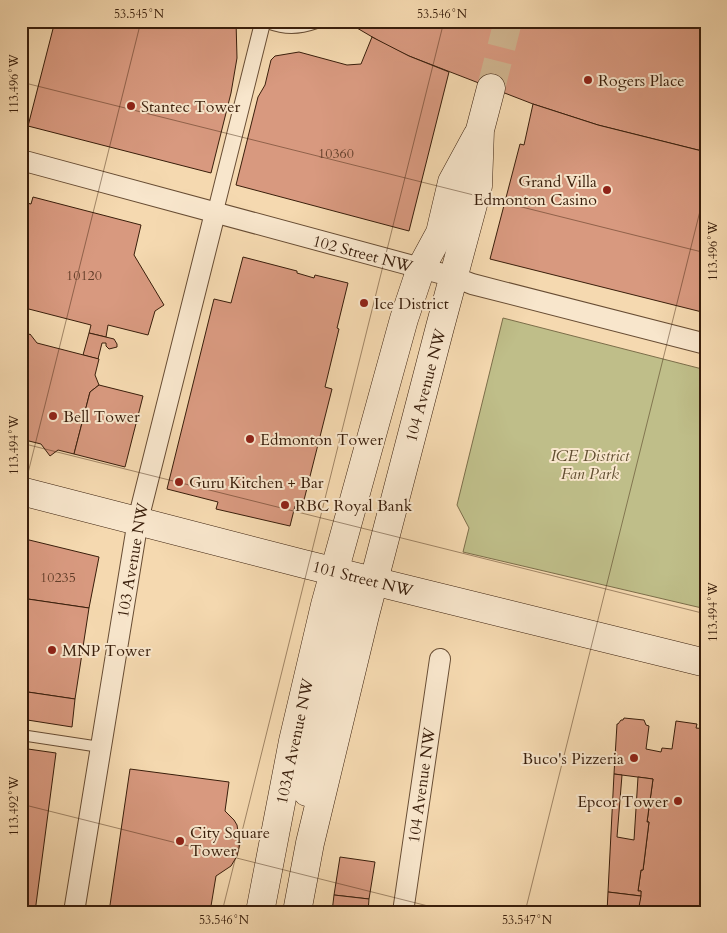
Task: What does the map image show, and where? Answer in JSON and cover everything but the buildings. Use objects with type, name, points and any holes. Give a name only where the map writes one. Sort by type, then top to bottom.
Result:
[{"type":"main road","name":"104 Avenue NW","points":[[374,581],[478,186],[480,130],[491,88]]},
{"type":"main road","name":"104 Avenue NW","points":[[334,571],[404,319],[421,268],[440,233],[452,182],[480,130]]},
{"type":"main road","name":"101 Street NW","points":[[21,491],[706,663]]},
{"type":"main road","points":[[310,843],[305,802],[315,730],[345,606],[342,578],[334,571]]},
{"type":"main road","name":"103A Avenue NW","points":[[260,912],[293,741],[334,571]]},
{"type":"main road","points":[[296,912],[310,843],[374,581]]},
{"type":"main road","points":[[246,912],[267,870]]},
{"type":"street","points":[[215,213],[263,21]]},
{"type":"street","points":[[269,21],[281,26],[301,26],[315,21]]},
{"type":"street","name":"102 Street NW","points":[[21,160],[454,277],[472,284],[706,344]]},
{"type":"street","name":"103 Avenue NW","points":[[74,912],[138,520],[215,213]]},
{"type":"street","name":"104 Avenue NW","points":[[403,912],[440,659]]},
{"type":"lane","points":[[21,735],[100,747]]},
{"type":"green space","name":"ICE District Fan Park","points":[[503,318],[706,370],[706,609],[463,552],[469,528],[457,505]]},
{"type":"tunnel","points":[[491,88],[508,21]]},
{"type":"place","name":"Rogers Place","points":[[588,80]]},
{"type":"place","name":"Stantec Tower","points":[[131,106]]},
{"type":"place","name":"Grand Villa Edmonton Casino","points":[[607,190]]},
{"type":"place","name":"Ice District","points":[[364,303]]},
{"type":"place","name":"Bell Tower","points":[[53,416]]},
{"type":"place","name":"Edmonton Tower","points":[[250,439]]},
{"type":"place","name":"Guru Kitchen + Bar","points":[[179,482]]},
{"type":"place","name":"RBC Royal Bank","points":[[285,505]]},
{"type":"place","name":"MNP Tower","points":[[52,650]]},
{"type":"place","name":"Buco's Pizzeria","points":[[634,758]]},
{"type":"place","name":"Epcor Tower","points":[[678,801]]},
{"type":"place","name":"City Square Tower","points":[[180,841]]}]
